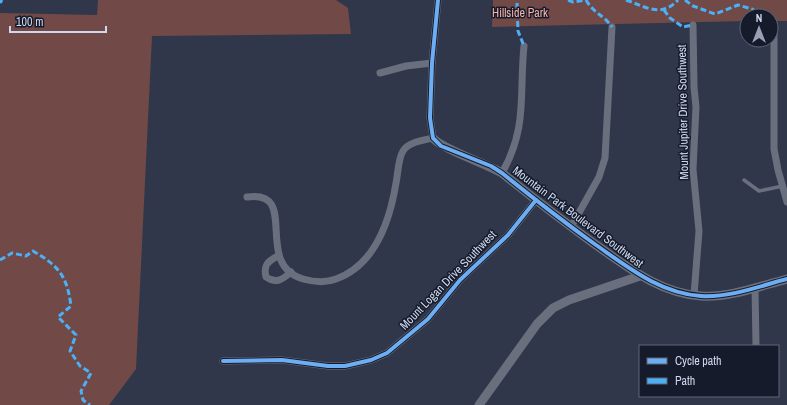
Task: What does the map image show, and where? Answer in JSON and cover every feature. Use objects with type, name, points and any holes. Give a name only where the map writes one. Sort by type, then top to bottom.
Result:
[{"type":"street","points":[[247,198],[265,198],[273,205],[276,214],[275,239],[278,256],[291,272],[300,278],[329,281],[343,276],[363,261],[388,222],[402,151],[418,141],[433,138],[430,118],[432,63],[438,0]]},
{"type":"street","name":"Mount Jupiter Drive Southwest","points":[[693,25],[694,87],[696,107],[693,176],[699,231],[694,295]]},
{"type":"street","points":[[571,227],[599,177],[605,158],[612,27]]},
{"type":"street","points":[[502,173],[514,149],[521,118],[524,46]]},
{"type":"street","points":[[774,48],[774,149],[787,202]]},
{"type":"street","points":[[380,73],[406,66],[432,63]]},
{"type":"street","name":"Mountain Park Boulevard Southwest","points":[[433,138],[441,146],[491,166],[502,173],[571,227],[640,276],[668,288],[694,295],[716,295],[787,279]]},
{"type":"street","name":"Mount Logan Drive Southwest","points":[[223,362],[282,360],[328,366],[345,366],[371,360],[387,353],[428,319],[460,280],[508,235],[536,200]]},
{"type":"street","points":[[278,256],[269,260],[266,265],[266,277],[274,282],[279,281],[291,272]]},
{"type":"street","points":[[479,405],[537,324],[553,308],[569,300],[640,276]]},
{"type":"street","points":[[755,287],[756,345]]},
{"type":"lane","points":[[744,180],[759,191],[782,186]]},
{"type":"green space","points":[[98,0],[336,0],[348,8],[351,34],[152,36],[136,369],[109,405],[0,405],[0,13],[97,15]]},
{"type":"green space","name":"Hillside Park","points":[[493,0],[787,0],[787,21],[779,21],[779,8],[739,8],[739,21],[492,27]]},
{"type":"marked path","points":[[568,0],[573,2],[586,0]]},
{"type":"marked path","points":[[586,0],[592,9],[605,19],[612,27]]},
{"type":"marked path","points":[[626,0],[647,8],[659,10],[666,9],[678,0]]},
{"type":"marked path","points":[[685,0],[693,6],[715,14],[738,5],[748,8]]},
{"type":"marked path","points":[[517,3],[518,31],[524,46]]},
{"type":"marked path","points":[[664,10],[670,18],[683,27],[693,25]]},
{"type":"marked path","points":[[0,260],[12,253],[26,256],[33,251],[42,256],[55,267],[64,279],[71,306],[58,317],[76,335],[70,351],[80,366],[91,373],[81,391],[83,400],[90,405]]},
{"type":"cycle path","points":[[438,0],[432,63],[430,118],[433,138],[441,146],[491,166],[502,173],[572,228],[633,270],[658,285],[686,294],[712,296],[744,291],[787,279]]},
{"type":"cycle path","points":[[223,361],[282,360],[328,366],[345,366],[371,360],[387,353],[428,319],[460,280],[508,235],[536,200]]}]
